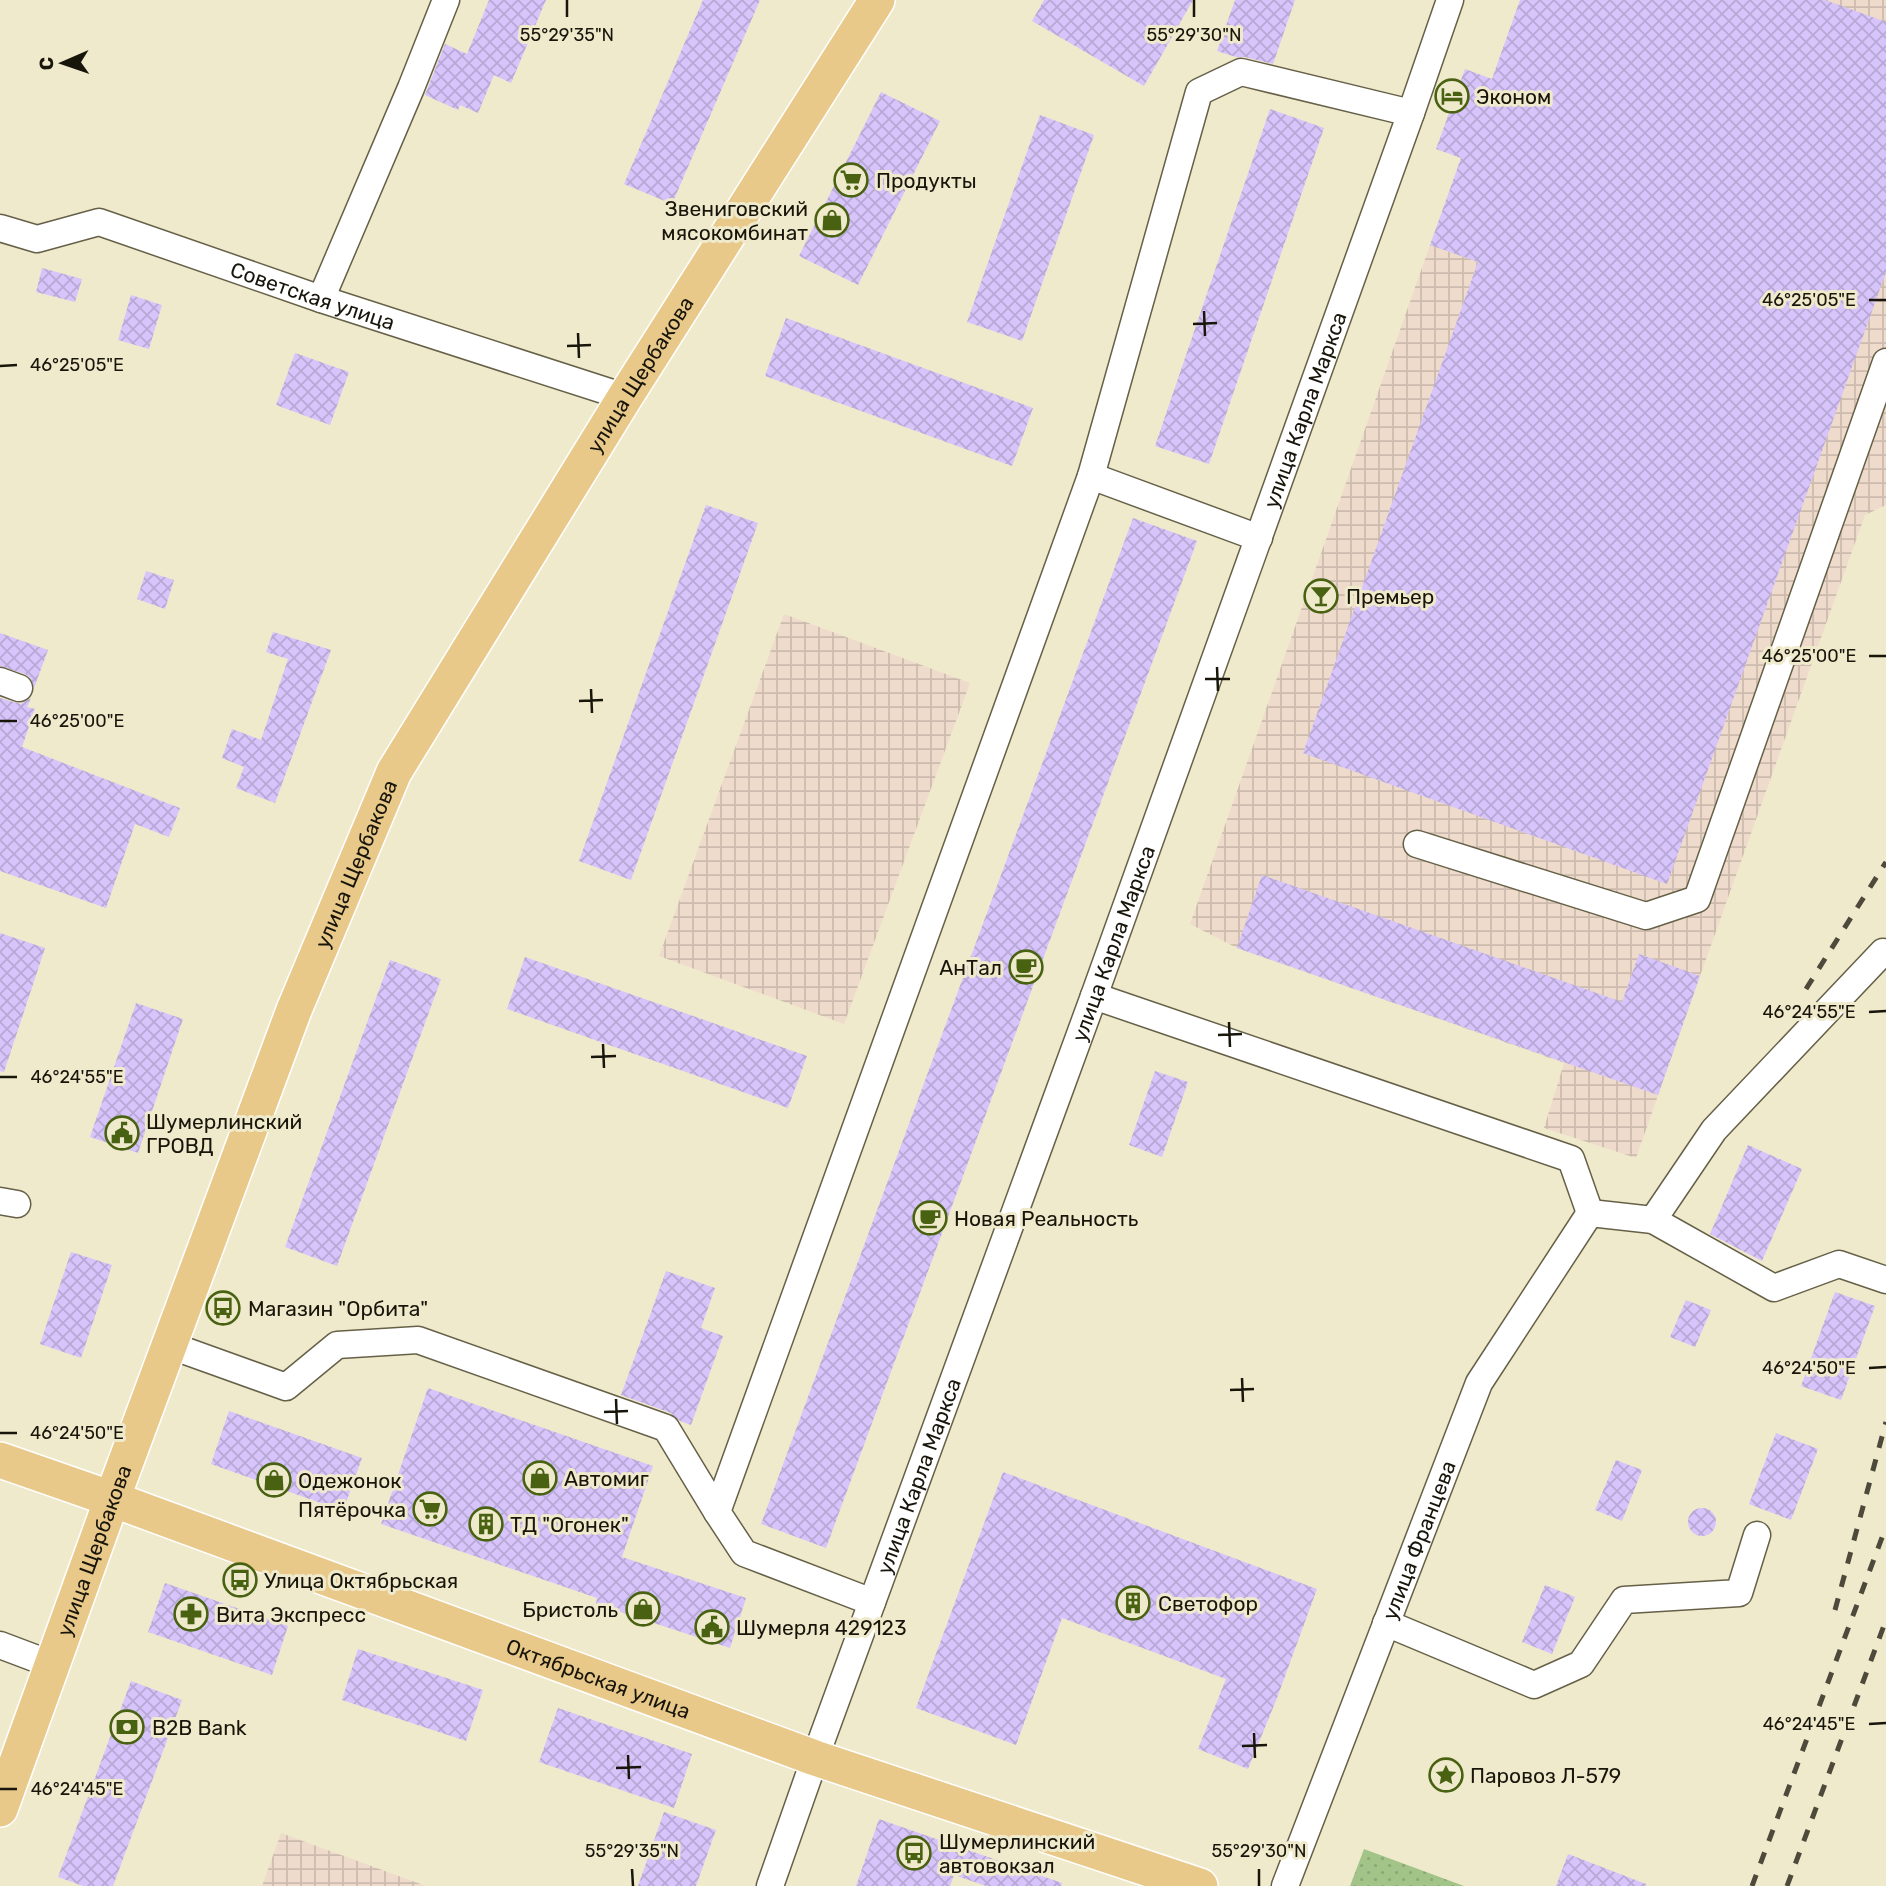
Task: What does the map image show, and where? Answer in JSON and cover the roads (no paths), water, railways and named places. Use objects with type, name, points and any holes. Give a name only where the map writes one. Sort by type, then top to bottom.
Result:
[{"type":"main road","name":"улица Щербакова","points":[[0,1809],[294,1010],[394,772],[625,397],[877,0]]},
{"type":"main road","name":"Октябрьская улица","points":[[0,1460],[815,1758],[1200,1886]]},
{"type":"street","points":[[321,299],[446,0]]},
{"type":"street","name":"улица Карла Маркса","points":[[770,1886],[1094,996],[1450,0]]},
{"type":"street","points":[[717,1512],[1090,476],[1199,92],[1241,72],[1411,113]]},
{"type":"street","name":"Советская улица","points":[[0,228],[37,239],[99,222],[321,299],[625,397]]},
{"type":"street","points":[[1417,844],[1646,916],[1696,899],[1886,362]]},
{"type":"street","points":[[1090,476],[1259,537]]},
{"type":"street","points":[[1653,1220],[1714,1130],[1883,952]]},
{"type":"street","points":[[1094,996],[1571,1159],[1590,1213],[1653,1220],[1774,1288],[1839,1264],[1886,1280]]},
{"type":"street","name":"улица Францева","points":[[1285,1886],[1479,1383],[1590,1213]]},
{"type":"street","points":[[169,1345],[286,1387],[337,1345],[418,1340],[666,1428],[744,1553],[872,1602]]},
{"type":"street","points":[[1386,1623],[1534,1685],[1581,1664],[1623,1601],[1739,1593],[1757,1535]]},
{"type":"street","points":[[0,1645],[53,1665]]},
{"type":"railway","points":[[1806,989],[1886,862]]},
{"type":"railway","points":[[1835,1610],[1886,1422]]},
{"type":"railway","points":[[1752,1886],[1886,1527]]},
{"type":"railway","points":[[1787,1886],[1886,1620]]},
{"type":"place","name":"Эконом","points":[[1452,96]]},
{"type":"place","name":"Продукты","points":[[851,180]]},
{"type":"place","name":"Звениговский мясокомбинат","points":[[832,220]]},
{"type":"place","name":"Премьер","points":[[1321,596]]},
{"type":"place","name":"АнТал","points":[[1026,967]]},
{"type":"place","name":"Шумерлинский ГРОВД","points":[[122,1133]]},
{"type":"place","name":"Новая Реальность","points":[[930,1218]]},
{"type":"place","name":"Магазин \"Орбита\"","points":[[223,1308]]},
{"type":"place","name":"Автомиг","points":[[540,1478]]},
{"type":"place","name":"Одежонок","points":[[274,1480]]},
{"type":"place","name":"Пятёрочка","points":[[430,1509]]},
{"type":"place","name":"ТД \"Огонек\"","points":[[486,1524]]},
{"type":"place","name":"Улица Октябрьская","points":[[240,1580]]},
{"type":"place","name":"Светофор","points":[[1133,1603]]},
{"type":"place","name":"Бристоль","points":[[643,1609]]},
{"type":"place","name":"Вита Экспресс","points":[[191,1614]]},
{"type":"place","name":"Шумерля 429123","points":[[712,1627]]},
{"type":"place","name":"B2B Bank","points":[[127,1727]]},
{"type":"place","name":"Паровоз Л-579","points":[[1446,1775]]},
{"type":"place","name":"Шумерлинский автовокзал","points":[[914,1853]]}]
